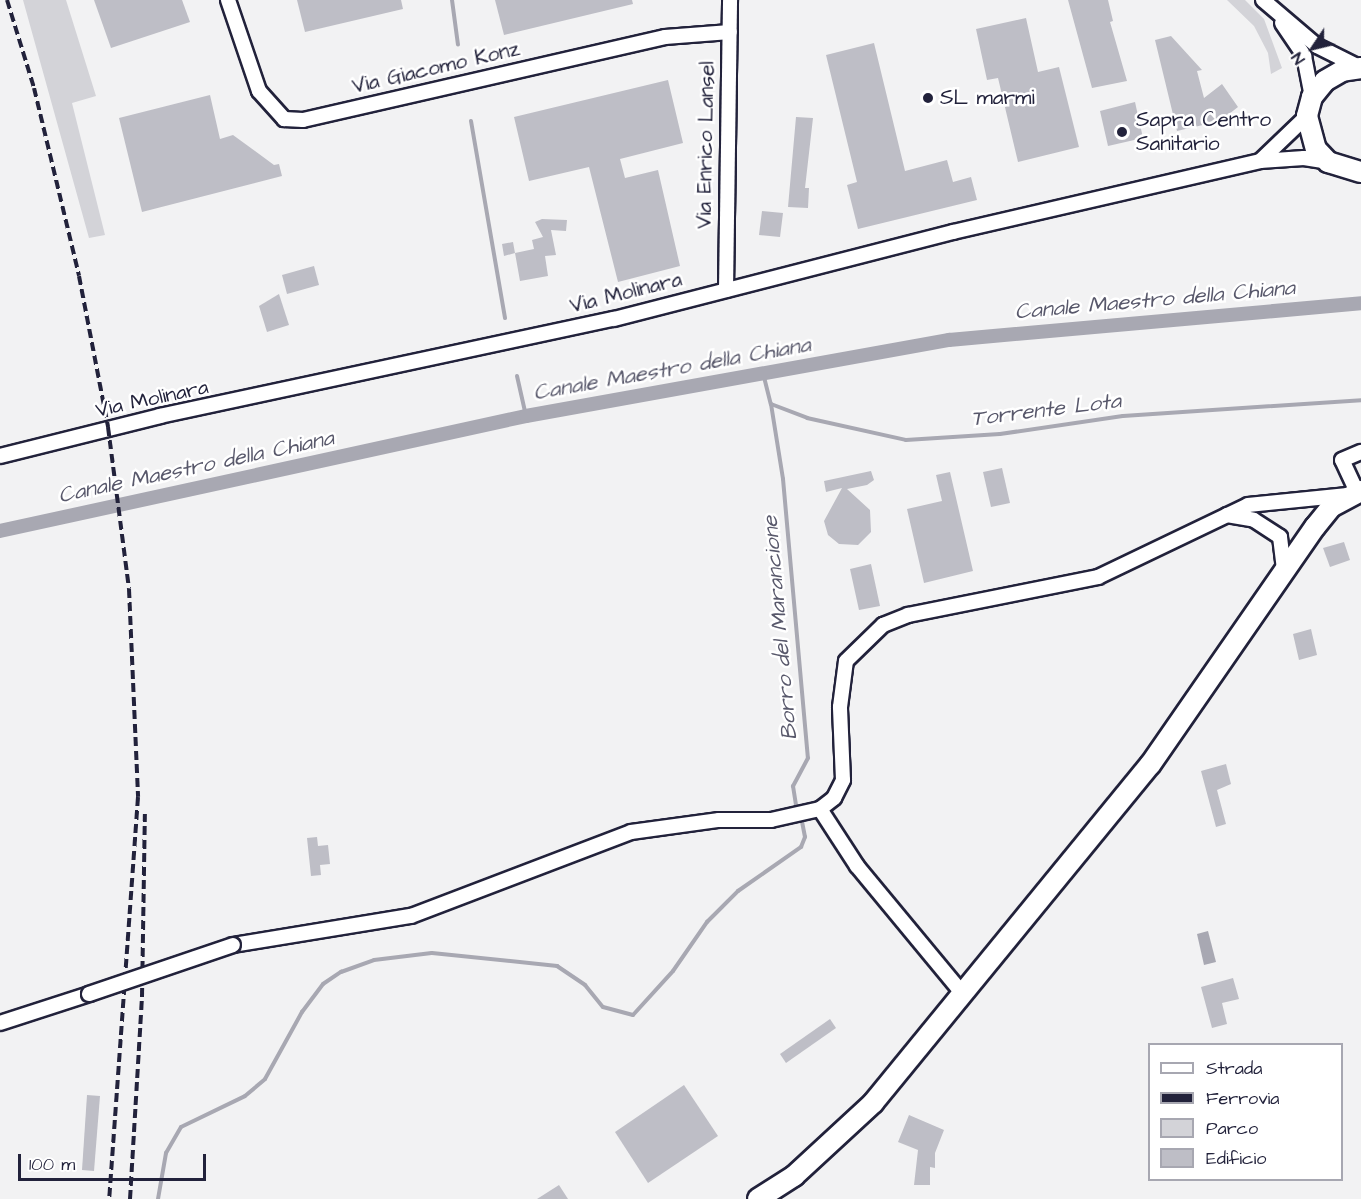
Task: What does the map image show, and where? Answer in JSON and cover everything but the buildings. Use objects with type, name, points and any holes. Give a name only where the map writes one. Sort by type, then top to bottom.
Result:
[{"type":"main road","points":[[1361,68],[1342,71],[1324,81],[1310,106],[1316,149],[1328,162],[1361,172]]},
{"type":"main road","points":[[758,1199],[794,1176],[873,1103],[1150,765],[1303,542],[1331,507],[1358,492]]},
{"type":"street","name":"Via Giacomo Konz","points":[[228,0],[259,92],[284,119],[303,120],[665,37],[730,32]]},
{"type":"street","name":"Via Enrico Lansel","points":[[726,290],[730,0]]},
{"type":"street","points":[[1263,0],[1317,46],[1361,68]]},
{"type":"street","points":[[1260,161],[1310,106],[1304,56],[1275,11]]},
{"type":"street","name":"Via Molinara","points":[[0,456],[726,290],[1260,161],[1304,158],[1328,162]]},
{"type":"street","points":[[0,1023],[232,945],[411,916],[631,832],[718,820],[771,820],[820,809],[834,798],[843,780],[840,707],[846,662],[883,625],[908,615],[1098,578],[1248,505],[1358,492],[1342,460],[1361,453]]},
{"type":"street","points":[[1262,524],[1270,503]]},
{"type":"street","points":[[1227,515],[1262,524],[1280,537],[1303,542]]},
{"type":"street","points":[[1280,537],[1284,568]]},
{"type":"street","points":[[820,809],[857,866],[963,994]]},
{"type":"green space","points":[[23,0],[66,0],[96,96],[72,103],[105,235],[89,238]]},
{"type":"green space","points":[[1227,0],[1245,0],[1264,19],[1282,68],[1271,74],[1268,53],[1254,26]]},
{"type":"shaded area","points":[[1208,931],[1216,962],[1204,965],[1197,934]]},
{"type":"waterway","points":[[452,0],[458,45]]},
{"type":"waterway","points":[[471,121],[505,318]]},
{"type":"waterway","name":"Canale Maestro della Chiana","points":[[0,531],[526,416],[949,340],[1361,303]]},
{"type":"waterway","name":"Torrente Lota","points":[[763,373],[771,404],[807,418],[906,440],[1000,434],[1123,416],[1361,400]]},
{"type":"waterway","points":[[517,376],[526,416]]},
{"type":"waterway","name":"Borro del Marancione","points":[[771,404],[783,479],[808,758],[793,786],[797,810]]},
{"type":"waterway","name":"Borro del Marancione","points":[[158,1199],[166,1153],[181,1127],[245,1096],[265,1079],[302,1012],[323,984],[341,972],[374,960],[432,953],[557,966],[585,985],[603,1007],[633,1015],[673,971],[707,922],[738,891],[801,847],[805,837],[801,817]]},
{"type":"railway","points":[[7,0],[34,88],[79,276],[108,427],[129,589],[138,797],[109,1199]]},
{"type":"railway","points":[[130,1199],[142,997],[145,814]]},
{"type":"place","name":"SL marmi","points":[[928,98]]},
{"type":"place","name":"Sapra Centro Sanitario","points":[[1122,132]]}]
